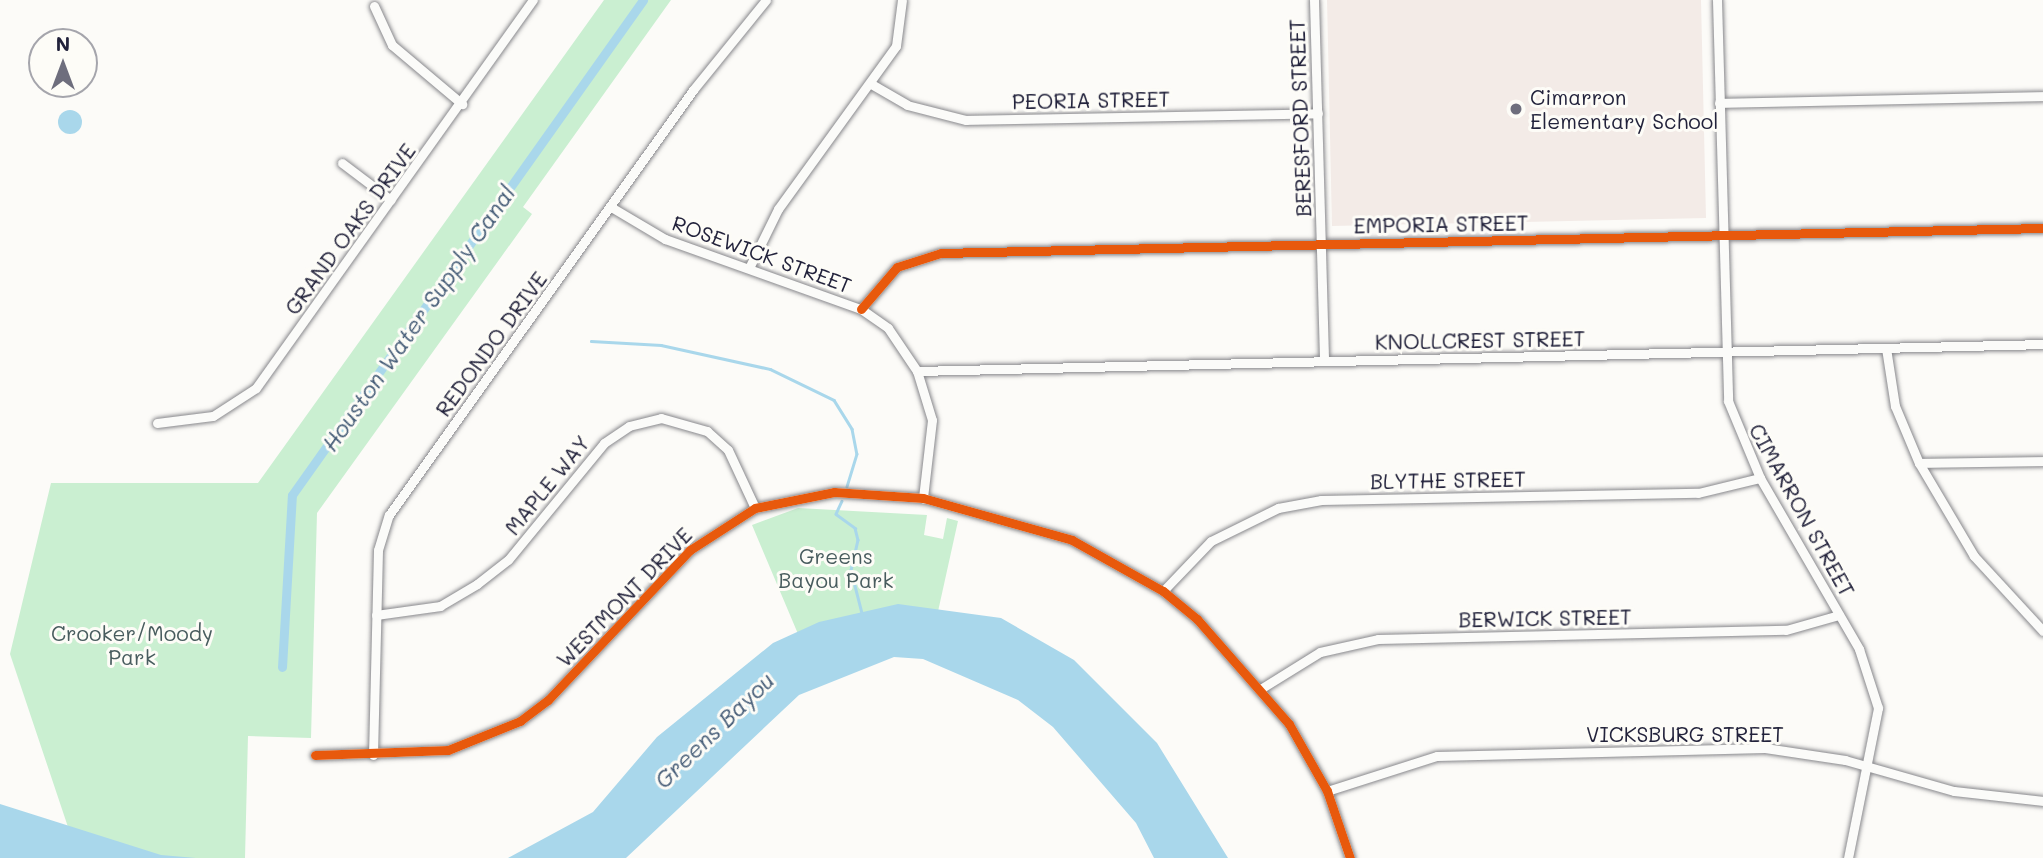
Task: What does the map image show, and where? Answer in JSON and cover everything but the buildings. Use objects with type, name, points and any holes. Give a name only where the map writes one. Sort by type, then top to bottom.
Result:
[{"type":"street","name":"REDONDO DRIVE","points":[[373,755],[378,550],[389,515],[611,207],[766,0]]},
{"type":"street","points":[[749,268],[778,209],[873,86],[896,46],[902,0]]},
{"type":"street","name":"BERESFORD STREET","points":[[1314,0],[1324,360]]},
{"type":"street","name":"CIMARRON STREET","points":[[1717,0],[1725,352],[1734,420],[1760,478],[1839,615],[1874,685],[1878,727],[1848,858]]},
{"type":"street","name":"GRAND OAKS DRIVE","points":[[157,423],[213,416],[256,388],[462,104],[529,2]]},
{"type":"street","points":[[374,6],[392,45],[462,104]]},
{"type":"street","name":"PEORIA STREET","points":[[873,86],[907,105],[966,120],[1318,113]]},
{"type":"street","points":[[1719,103],[2043,96]]},
{"type":"street","points":[[342,163],[391,200]]},
{"type":"street","name":"ROSEWICK STREET","points":[[611,207],[665,239],[861,309],[888,328],[917,371],[932,420],[923,498]]},
{"type":"street","name":"EMPORIA STREET","points":[[861,309],[897,267],[941,253],[2043,228]]},
{"type":"street","name":"KNOLLCREST STREET","points":[[917,371],[2043,344]]},
{"type":"street","points":[[1886,348],[1895,406],[1919,463],[1974,556],[2043,631]]},
{"type":"street","name":"MAPLE WAY","points":[[376,615],[440,607],[477,584],[508,560],[604,443],[629,426],[661,418],[707,431],[728,450],[755,508]]},
{"type":"street","points":[[1919,463],[2043,461]]},
{"type":"street","name":"BLYTHE STREET","points":[[1163,591],[1211,541],[1278,508],[1321,500],[1698,493],[1760,478]]},
{"type":"street","name":"WESTMONT DRIVE","points":[[315,755],[373,755],[448,750],[520,721],[548,700],[690,550],[755,508],[834,492],[923,498],[1072,540],[1163,591],[1262,688],[1326,791],[1350,858]]},
{"type":"street","name":"BERWICK STREET","points":[[1262,688],[1320,652],[1368,640],[1786,630],[1839,615]]},
{"type":"street","name":"VICKSBURG STREET","points":[[1326,791],[1399,764],[1473,754],[1765,748],[1870,768],[1954,791],[2043,801]]},
{"type":"shaded area","name":"Cimarron Elementary School","points":[[1327,0],[1701,0],[1706,218],[1332,226]]},
{"type":"green space","name":"Crooker/Moody Park","points":[[604,0],[671,0],[523,207],[532,214],[317,513],[311,738],[248,736],[245,858],[162,858],[70,833],[10,654],[51,483],[258,483]]},
{"type":"green space","name":"Greens Bayou Park","points":[[798,508],[927,515],[924,535],[943,539],[947,518],[958,521],[937,616],[801,641],[752,525]]},
{"type":"water","points":[[70,110],[81,117],[82,122],[75,133],[70,134],[59,127],[58,122],[65,111]]},
{"type":"water","name":"Greens Bayou","points":[[898,604],[1001,618],[1074,660],[1157,743],[1228,858],[1154,858],[1136,823],[1053,727],[1018,700],[923,659],[894,657],[799,695],[626,858],[508,858],[593,812],[657,737],[773,643],[819,622]]},
{"type":"water","points":[[0,804],[161,855],[196,858],[0,858]]},
{"type":"waterway","name":"Houston Water Supply Canal","points":[[282,667],[292,495],[643,0]]},
{"type":"waterway","points":[[591,341],[661,345],[770,369],[834,400],[852,429],[857,454],[847,487]]},
{"type":"waterway","points":[[842,501],[836,514],[855,528],[858,540],[851,570],[862,613]]},
{"type":"cycle path","points":[[861,309],[897,267],[941,253],[2043,228]]},
{"type":"cycle path","points":[[315,755],[448,750],[520,721],[548,700],[690,550],[755,508],[834,492],[923,498],[1072,540],[1163,591],[1197,619],[1289,724],[1327,791],[1350,858]]},
{"type":"place","name":"Cimarron Elementary School","points":[[1516,109]]}]
